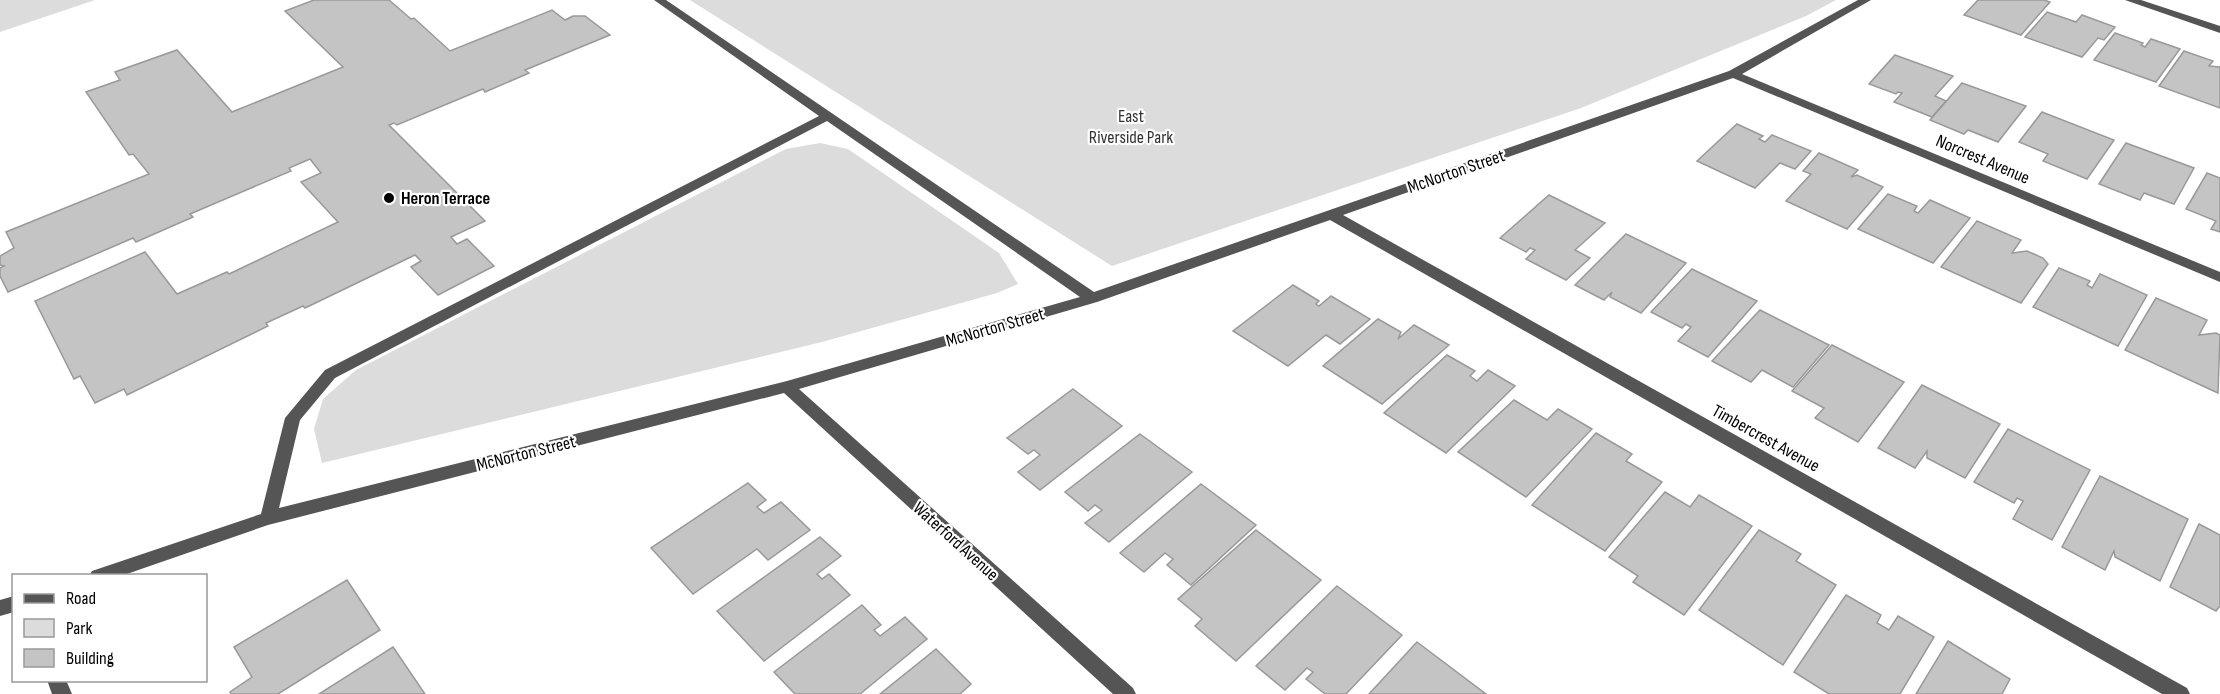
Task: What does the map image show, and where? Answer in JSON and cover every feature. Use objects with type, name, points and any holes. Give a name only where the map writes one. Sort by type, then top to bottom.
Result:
[{"type":"street","points":[[659,0],[1092,298]]},
{"type":"street","name":"McNorton Street","points":[[104,574],[268,518],[787,387],[1092,298],[1733,74],[1866,0]]},
{"type":"street","points":[[2130,0],[2220,30]]},
{"type":"street","name":"Norcrest Avenue","points":[[1733,74],[2220,277]]},
{"type":"street","points":[[268,518],[293,418],[330,374],[828,116]]},
{"type":"street","name":"Timbercrest Avenue","points":[[1332,215],[2180,694]]},
{"type":"street","name":"Waterford Avenue","points":[[787,387],[1126,694]]},
{"type":"green space","points":[[0,0],[95,0],[0,32]]},
{"type":"green space","name":"East Riverside Park","points":[[690,0],[1836,0],[1806,16],[1581,108],[1112,266]]},
{"type":"green space","points":[[820,143],[848,149],[999,253],[1018,284],[997,293],[822,342],[322,463],[314,429],[323,399],[356,370],[786,149]]},
{"type":"building","name":"Heron Terrace","points":[[314,0],[389,0],[411,19],[414,18],[450,51],[552,10],[565,20],[573,16],[585,16],[610,35],[525,70],[529,73],[485,92],[483,89],[397,125],[394,123],[389,125],[485,221],[451,237],[457,244],[467,239],[494,266],[438,295],[411,267],[421,261],[415,255],[305,308],[303,306],[266,323],[268,326],[127,395],[124,389],[95,403],[80,376],[74,379],[35,301],[145,252],[177,294],[227,272],[229,274],[338,222],[301,182],[321,173],[310,159],[289,168],[291,171],[190,214],[193,217],[136,242],[133,238],[8,292],[0,276],[0,268],[4,266],[0,265],[0,256],[14,248],[6,232],[149,174],[133,154],[129,155],[86,92],[120,80],[115,72],[177,50],[232,112],[343,67],[285,11]]},
{"type":"building","points":[[1978,0],[2044,0],[2050,2],[2021,35],[1964,15]]},
{"type":"building","points":[[2047,12],[2076,22],[2082,15],[2115,27],[2104,40],[2098,38],[2082,57],[2025,37]]},
{"type":"building","points":[[2115,33],[2143,43],[2141,45],[2145,47],[2151,39],[2180,49],[2156,82],[2094,60]]},
{"type":"building","points":[[2184,51],[2213,61],[2209,66],[2220,67],[2220,108],[2159,86]]},
{"type":"building","points":[[1895,55],[1953,76],[1935,96],[1946,101],[1932,117],[1894,102],[1902,93],[1896,94],[1869,84]]},
{"type":"building","points":[[1962,83],[2026,106],[1998,142],[1968,130],[1964,134],[1930,120]]},
{"type":"building","points":[[2042,112],[2114,140],[2087,179],[2043,161],[2048,154],[2019,142]]},
{"type":"building","points":[[1737,124],[1763,136],[1759,139],[1765,142],[1772,135],[1811,151],[1795,169],[1780,163],[1755,188],[1697,161]]},
{"type":"building","points":[[2126,143],[2194,168],[2174,204],[2144,193],[2140,200],[2099,184]]},
{"type":"building","points":[[1819,153],[1858,170],[1851,177],[1857,175],[1883,187],[1847,229],[1786,201],[1811,174],[1803,171]]},
{"type":"building","points":[[2207,173],[2220,178],[2220,232],[2211,229],[2216,221],[2186,209]]},
{"type":"building","points":[[1888,194],[1917,206],[1914,211],[1918,213],[1930,200],[1970,218],[1933,263],[1858,229]]},
{"type":"building","points":[[1549,195],[1605,223],[1575,250],[1590,258],[1566,280],[1526,259],[1535,250],[1530,248],[1526,252],[1500,238]]},
{"type":"building","points":[[1977,221],[2021,240],[2012,253],[2027,251],[2043,258],[2048,264],[2021,303],[1941,267]]},
{"type":"building","points":[[1626,234],[1686,263],[1641,313],[1610,297],[1612,292],[1604,300],[1575,285]]},
{"type":"building","points":[[2059,268],[2090,281],[2087,285],[2092,288],[2100,274],[2147,295],[2118,346],[2033,307]]},
{"type":"building","points":[[1692,269],[1757,301],[1708,357],[1678,341],[1691,327],[1686,324],[1682,328],[1651,312]]},
{"type":"building","points":[[1293,285],[1319,301],[1316,304],[1319,306],[1331,296],[1370,319],[1340,344],[1326,335],[1288,366],[1233,331]]},
{"type":"building","points":[[2156,298],[2207,320],[2199,335],[2216,333],[2220,335],[2218,393],[2125,350]]},
{"type":"building","points":[[1760,310],[1829,345],[1793,387],[1762,370],[1751,382],[1712,361]]},
{"type":"building","points":[[1378,319],[1401,332],[1398,339],[1414,325],[1449,345],[1382,404],[1323,366]]},
{"type":"building","points":[[1832,345],[1904,382],[1858,442],[1815,418],[1824,408],[1792,391]]},
{"type":"building","points":[[1447,355],[1475,371],[1470,376],[1477,381],[1488,370],[1515,386],[1446,453],[1384,413]]},
{"type":"building","points":[[1922,385],[2000,424],[1965,478],[1927,458],[1927,451],[1915,468],[1878,448]]},
{"type":"building","points":[[1073,389],[1122,426],[1040,490],[1018,472],[1040,455],[1034,450],[1028,454],[1007,438]]},
{"type":"building","points":[[1514,400],[1547,420],[1558,409],[1592,429],[1526,497],[1458,452]]},
{"type":"building","points":[[2008,429],[2090,470],[2052,540],[2013,519],[2023,501],[2017,498],[2014,503],[1974,482]]},
{"type":"building","points":[[1596,433],[1632,454],[1626,461],[1662,482],[1605,551],[1532,505]]},
{"type":"building","points":[[1140,434],[1192,472],[1109,542],[1085,523],[1102,510],[1095,505],[1088,511],[1065,492]]},
{"type":"building","points":[[2100,476],[2188,519],[2160,581],[2115,557],[2114,551],[2105,570],[2062,547]]},
{"type":"building","points":[[748,483],[766,500],[757,507],[764,513],[781,502],[810,530],[768,560],[757,549],[693,594],[651,548]]},
{"type":"building","points":[[1201,484],[1256,525],[1191,585],[1167,565],[1173,559],[1165,553],[1144,572],[1120,553]]},
{"type":"building","points":[[1665,492],[1690,507],[1699,495],[1752,526],[1684,615],[1633,582],[1638,576],[1609,557]]},
{"type":"building","points":[[2199,524],[2220,535],[2220,606],[2216,611],[2170,587]]},
{"type":"building","points":[[1256,530],[1321,580],[1236,661],[1195,626],[1202,619],[1178,599]]},
{"type":"building","points":[[1759,530],[1801,554],[1796,561],[1836,585],[1783,665],[1699,610]]},
{"type":"building","points":[[820,537],[841,556],[817,574],[822,579],[829,574],[850,595],[764,661],[717,611]]},
{"type":"building","points":[[347,580],[380,630],[278,694],[231,694],[230,692],[252,677],[234,647]]},
{"type":"building","points":[[1337,586],[1402,635],[1346,694],[1325,694],[1306,679],[1313,672],[1307,668],[1285,690],[1256,666]]},
{"type":"building","points":[[1846,595],[1881,615],[1877,623],[1889,630],[1898,616],[1934,637],[1900,694],[1829,694],[1794,672]]},
{"type":"building","points":[[862,605],[881,625],[874,630],[880,636],[905,617],[927,639],[860,694],[795,694],[774,672]]},
{"type":"building","points":[[1948,641],[2010,679],[2002,694],[1916,694]]},
{"type":"building","points":[[1417,642],[1486,694],[1369,694]]},
{"type":"building","points":[[393,647],[425,694],[319,694]]},
{"type":"building","points":[[936,649],[971,684],[960,694],[880,694]]},
{"type":"place","name":"Heron Terrace","points":[[389,198]]}]
